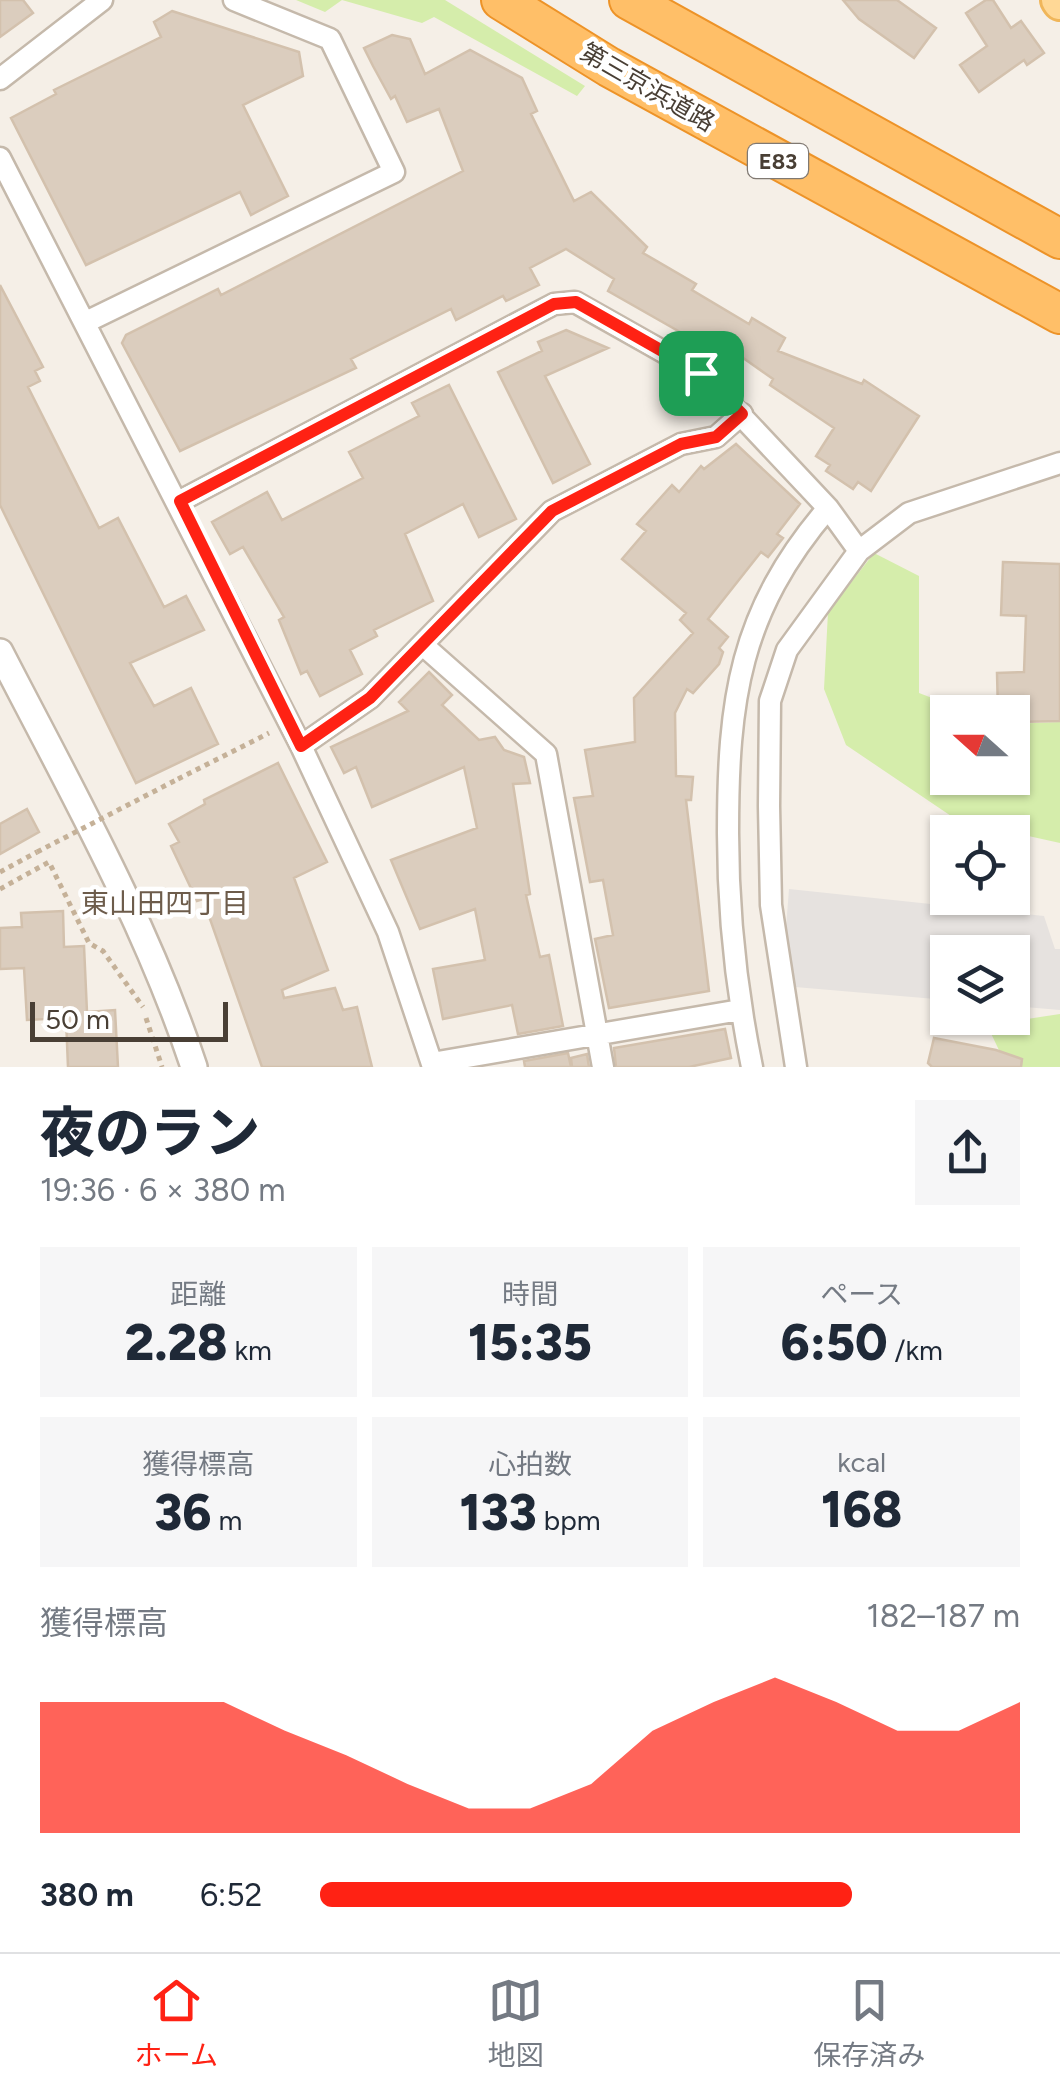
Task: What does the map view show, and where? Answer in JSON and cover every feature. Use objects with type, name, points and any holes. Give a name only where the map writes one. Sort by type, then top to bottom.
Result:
[{"type":"highway","name":"第三京浜道路","points":[[500,0],[609,67],[1060,314]]},
{"type":"highway","points":[[629,0],[1060,239]]},
{"type":"street","points":[[0,78],[102,0]]},
{"type":"street","points":[[86,322],[394,172],[330,38],[234,0]]},
{"type":"street","points":[[0,158],[180,501],[301,746],[388,932],[432,1065],[740,1010]]},
{"type":"street","points":[[180,501],[554,304],[576,302],[701,373],[828,508],[859,550]]},
{"type":"street","points":[[301,746],[370,698],[552,511],[681,444],[716,437],[742,414]]},
{"type":"street","points":[[796,1067],[771,905],[770,701],[787,650],[859,550],[909,513],[1060,463]]},
{"type":"street","points":[[752,1067],[740,1010],[728,898],[732,708],[750,637],[774,582],[798,543],[828,508]]},
{"type":"street","points":[[424,646],[546,754],[602,1067]]},
{"type":"street","points":[[0,652],[128,903],[171,996],[194,1067]]},
{"type":"path","points":[[0,872],[289,723]]},
{"type":"path","points":[[0,889],[49,862],[89,943],[102,951],[142,1006],[162,1067]]},
{"type":"green space","points":[[296,0],[342,0],[325,12]]},
{"type":"green space","points":[[342,0],[445,0],[585,86],[577,96],[434,17],[422,23]]},
{"type":"green space","points":[[874,553],[919,576],[919,693],[930,697],[930,795],[1030,795],[1030,723],[1060,722],[1060,843],[1030,836],[1030,815],[950,815],[846,745],[824,689],[828,612]]},
{"type":"green space","points":[[1060,1014],[1060,1067],[1007,1067],[992,1035],[1030,1035],[1030,1019]]},
{"type":"shaded area","points":[[789,889],[930,904],[930,915],[1044,916],[1055,949],[1060,949],[1060,1010],[1030,1007],[1030,935],[930,935],[930,999],[795,987],[786,928]]},
{"type":"building","points":[[0,0],[23,0],[33,13],[0,37]]},
{"type":"building","points":[[843,0],[897,0],[936,28],[914,58],[859,19]]},
{"type":"building","points":[[986,0],[993,0],[1011,28],[1021,21],[1044,53],[1027,65],[1024,60],[979,92],[960,65],[987,46],[966,13]]},
{"type":"building","points":[[172,11],[299,52],[303,76],[243,105],[288,196],[251,215],[240,192],[86,265],[11,118],[56,94],[54,90],[161,37],[154,22]]},
{"type":"building","points":[[392,35],[410,39],[425,74],[470,50],[522,78],[537,111],[531,114],[574,201],[591,192],[647,247],[643,253],[696,284],[692,290],[749,324],[752,318],[785,338],[778,351],[862,384],[864,380],[919,416],[871,491],[858,482],[853,489],[826,471],[830,465],[816,456],[834,428],[770,385],[773,379],[722,343],[717,353],[608,291],[614,279],[566,249],[530,268],[539,285],[506,301],[503,296],[456,320],[451,309],[351,359],[356,368],[180,451],[122,343],[126,335],[218,289],[221,295],[463,171],[439,109],[407,122],[395,96],[391,99],[373,66],[364,48]]},
{"type":"building","points":[[0,285],[43,367],[35,371],[40,381],[28,387],[99,528],[118,518],[164,607],[186,596],[204,630],[130,663],[154,706],[191,688],[218,744],[136,783],[0,505]]},
{"type":"building","points":[[566,330],[608,348],[545,376],[590,464],[553,483],[498,372],[542,351],[538,342]]},
{"type":"building","points":[[449,385],[516,519],[479,537],[463,504],[405,534],[433,601],[374,630],[377,636],[350,650],[362,674],[320,696],[307,671],[301,674],[279,620],[284,617],[243,547],[230,554],[212,522],[267,492],[282,520],[363,478],[349,452],[419,416],[412,403]]},
{"type":"building","points":[[736,444],[800,504],[777,534],[783,538],[768,557],[761,552],[708,619],[728,637],[719,648],[723,652],[719,664],[693,693],[687,689],[675,713],[676,776],[693,777],[691,800],[686,800],[709,991],[609,1008],[595,939],[613,935],[603,880],[590,882],[574,798],[593,796],[585,750],[635,742],[634,698],[693,633],[680,620],[686,613],[622,559],[646,531],[637,524],[672,485],[679,492],[701,466],[704,469]]},
{"type":"building","points":[[1003,562],[1060,564],[1060,721],[1030,722],[1030,695],[998,695],[997,673],[1024,672],[1026,616],[1001,615]]},
{"type":"building","points":[[429,672],[452,695],[442,705],[479,740],[495,737],[504,750],[524,757],[530,783],[513,784],[530,894],[526,895],[540,957],[549,955],[563,1026],[518,1034],[512,1005],[443,1019],[433,969],[485,960],[475,909],[420,929],[391,860],[477,828],[464,767],[372,807],[356,767],[344,773],[331,747],[408,711],[399,702]]},
{"type":"building","points":[[278,763],[327,862],[294,878],[328,970],[282,990],[284,998],[335,988],[343,1010],[357,1007],[372,1067],[262,1067],[203,899],[197,901],[171,846],[179,842],[169,824],[205,804],[204,800]]},
{"type":"building","points":[[27,809],[39,832],[0,854],[0,824]]},
{"type":"building","points":[[63,911],[64,947],[84,946],[87,1012],[115,1010],[118,1067],[68,1067],[66,1018],[27,1020],[24,968],[0,969],[0,928],[22,927],[21,913]]},
{"type":"building","points":[[725,1029],[731,1058],[689,1067],[616,1067],[614,1048]]},
{"type":"building","points":[[934,1038],[996,1050],[1022,1059],[1021,1067],[932,1067],[928,1063]]},
{"type":"building","points":[[568,1053],[571,1067],[525,1067],[524,1061]]},
{"type":"building","points":[[587,1054],[589,1067],[572,1067],[571,1058]]},
{"type":"district","name":"東山田四丁目","points":[[165,903]]},
{"type":"route","points":[[576,302],[701,373],[742,414],[716,437],[681,444],[552,511],[370,698],[301,746],[180,501],[384,390],[554,304],[576,302]]}]
